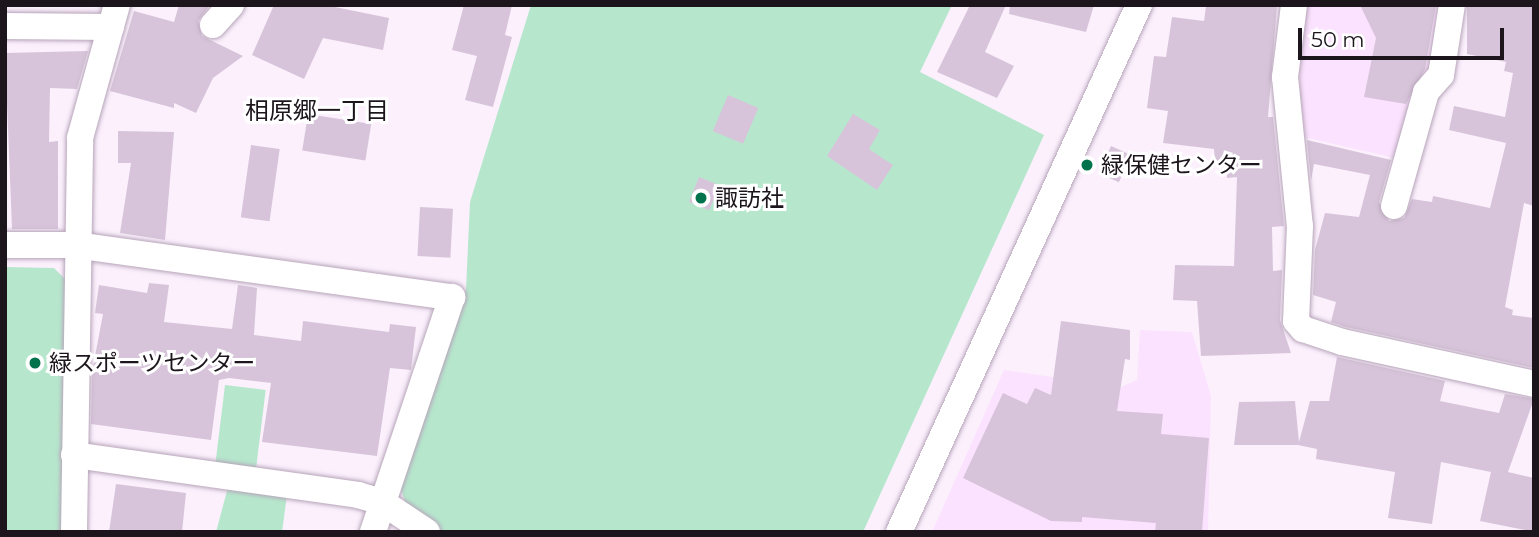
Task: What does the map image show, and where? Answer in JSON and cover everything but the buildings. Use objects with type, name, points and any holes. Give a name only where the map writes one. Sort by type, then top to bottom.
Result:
[{"type":"street","points":[[213,25],[231,5]]},
{"type":"street","points":[[899,532],[1139,5]]},
{"type":"street","points":[[1294,5],[1285,77],[1300,226],[1296,321],[1303,329],[1342,342],[1534,384]]},
{"type":"street","points":[[1394,206],[1426,92],[1441,75],[1452,5]]},
{"type":"street","points":[[5,26],[114,16],[80,138],[75,245],[74,532]]},
{"type":"street","points":[[5,244],[75,245],[452,298],[373,532]]},
{"type":"street","points":[[75,455],[382,502],[427,532]]},
{"type":"shaded area","points":[[1303,5],[1449,5],[1404,160],[1299,136],[1294,77]]},
{"type":"shaded area","points":[[1140,330],[1192,332],[1211,396],[1208,532],[932,532],[1004,370],[1121,387],[1137,380]]},
{"type":"green space","points":[[531,5],[952,5],[920,72],[1044,135],[863,532],[440,532],[406,505],[400,486],[466,289],[470,202]]},
{"type":"green space","name":"緑スポーツセンター","points":[[5,267],[54,268],[65,279],[65,532],[5,532]]},
{"type":"green space","points":[[225,385],[266,390],[256,472],[215,467]]},
{"type":"green space","points":[[228,487],[287,495],[282,532],[216,532]]},
{"type":"place","name":"緑保健センター","points":[[1087,165]]},
{"type":"place","name":"諏訪社","points":[[701,198]]},
{"type":"place","name":"緑スポーツセンター","points":[[35,363]]},
{"type":"district","name":"相原郷一丁目","points":[[317,111]]}]
